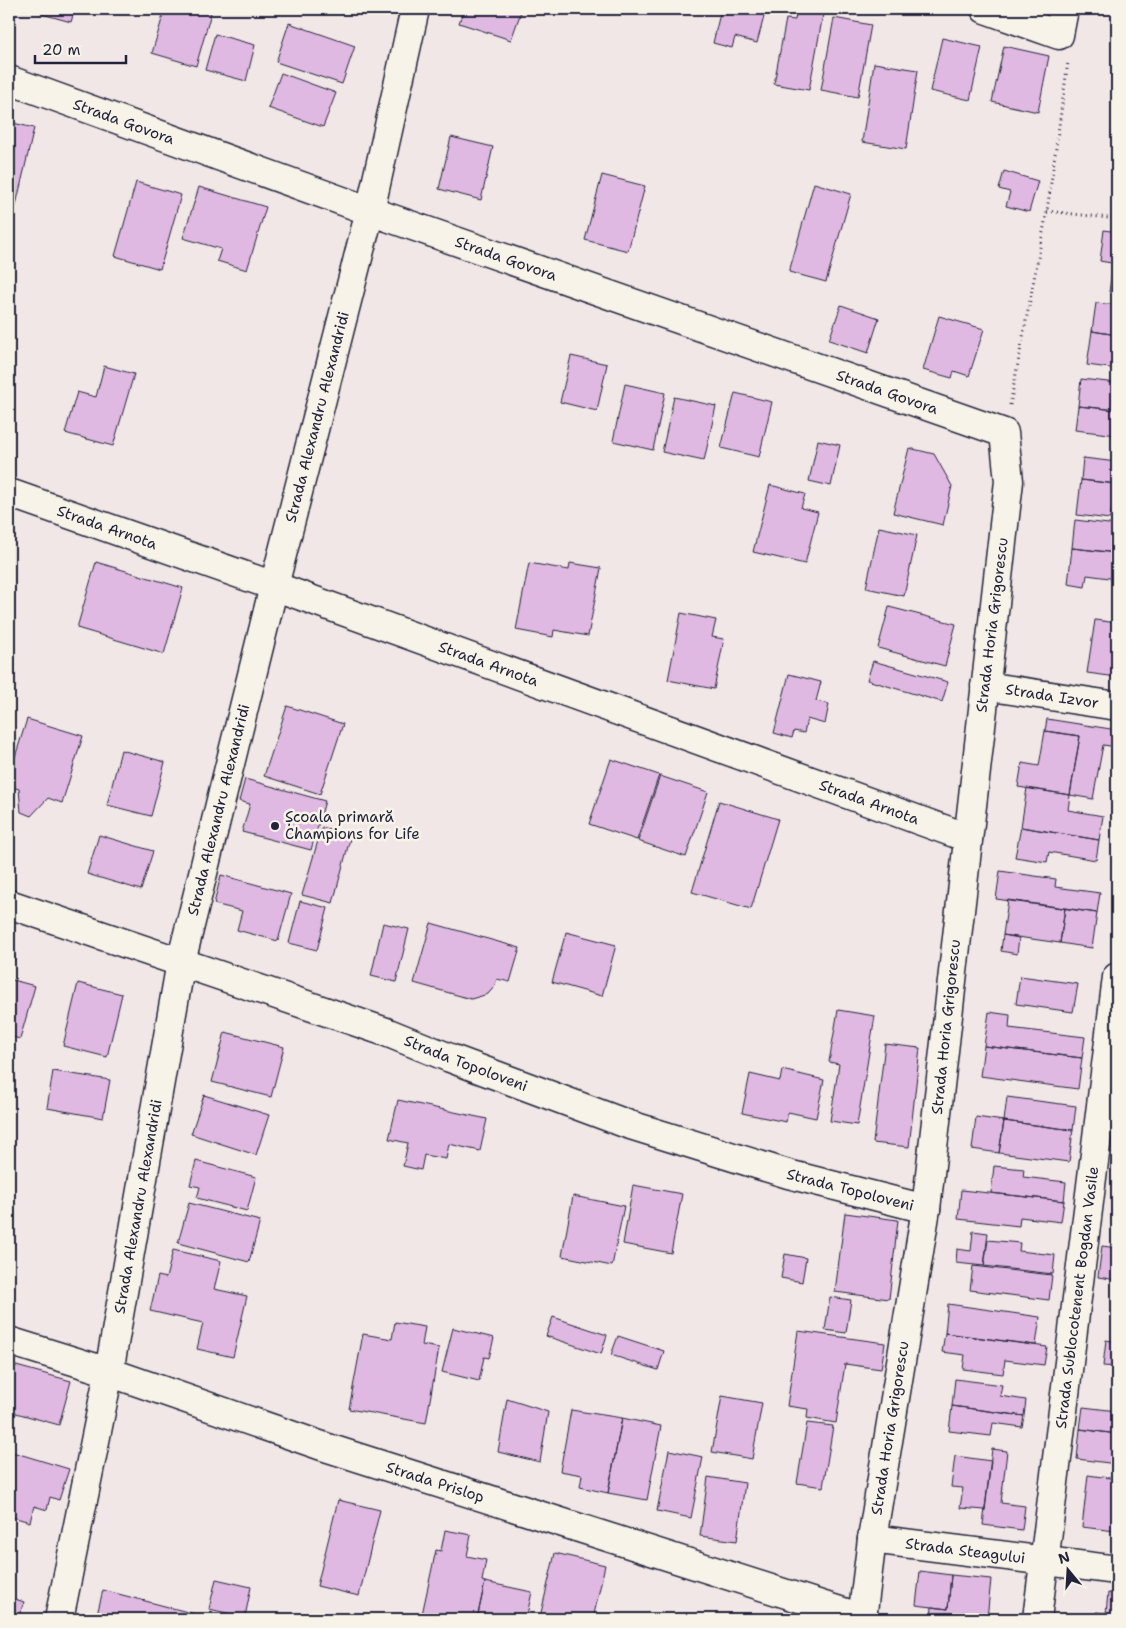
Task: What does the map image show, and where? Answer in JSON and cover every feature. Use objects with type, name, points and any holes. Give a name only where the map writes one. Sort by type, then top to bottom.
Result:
[{"type":"street","name":"Strada Alexandru Alexandridi","points":[[59,1619],[109,1372],[181,962],[274,586],[370,211],[415,9]]},
{"type":"street","points":[[985,9],[1059,35],[1064,9]]},
{"type":"street","name":"Strada Govora","points":[[9,80],[370,211],[1004,433]]},
{"type":"street","name":"Strada Horia Grigorescu","points":[[862,1619],[872,1540],[926,1209],[1009,481],[1004,433]]},
{"type":"street","name":"Strada Arnota","points":[[9,493],[274,586],[968,838]]},
{"type":"street","name":"Strada Izvor","points":[[985,686],[1117,706]]},
{"type":"street","name":"Strada Topoloveni","points":[[9,904],[386,1032],[627,1124],[788,1174],[926,1209]]},
{"type":"street","name":"Strada Sublocotenent Bogdan Vasile","points":[[1037,1619],[1117,977]]},
{"type":"street","name":"Strada Prislop","points":[[9,1341],[109,1372],[325,1447],[862,1619]]},
{"type":"street","name":"Strada Steagului","points":[[872,1540],[1117,1570]]},
{"type":"path","points":[[1004,433],[1047,211],[1069,50],[1059,35]]},
{"type":"path","points":[[1047,211],[1117,219]]},
{"type":"building","points":[[43,9],[75,9],[71,22],[42,14]]},
{"type":"building","points":[[165,9],[196,9],[211,13],[196,66],[152,53]]},
{"type":"building","points":[[464,9],[522,9],[511,40],[459,23]]},
{"type":"building","points":[[721,9],[766,9],[757,43],[735,37],[732,48],[713,43]]},
{"type":"building","points":[[797,9],[824,9],[809,90],[774,84],[786,19],[795,20]]},
{"type":"building","points":[[834,18],[871,25],[858,97],[821,90]]},
{"type":"building","points":[[289,23],[355,46],[342,84],[276,62]]},
{"type":"building","points":[[215,34],[255,45],[246,81],[205,70]]},
{"type":"building","points":[[942,38],[982,47],[970,100],[930,91]]},
{"type":"building","points":[[1004,46],[1049,56],[1038,112],[992,102]]},
{"type":"building","points":[[874,63],[918,70],[906,149],[862,142]]},
{"type":"building","points":[[281,73],[336,93],[323,127],[268,108]]},
{"type":"building","points":[[9,122],[34,128],[13,218],[9,217]]},
{"type":"building","points":[[451,137],[493,147],[481,200],[439,189]]},
{"type":"building","points":[[1004,171],[1038,181],[1029,212],[1006,206],[1010,192],[999,189]]},
{"type":"building","points":[[602,175],[645,186],[628,251],[585,240]]},
{"type":"building","points":[[136,182],[181,195],[160,269],[115,256]]},
{"type":"building","points":[[814,183],[851,194],[826,282],[789,272]]},
{"type":"building","points":[[199,187],[266,207],[247,270],[217,261],[221,249],[183,238]]},
{"type":"building","points":[[1104,230],[1117,232],[1117,264],[1100,261]]},
{"type":"building","points":[[1113,263],[1117,264],[1117,293],[1109,292]]},
{"type":"building","points":[[1096,303],[1117,305],[1117,335],[1092,331]]},
{"type":"building","points":[[841,305],[879,318],[868,353],[829,340]]},
{"type":"building","points":[[939,316],[984,329],[969,376],[954,371],[952,378],[923,370]]},
{"type":"building","points":[[1092,331],[1117,335],[1117,369],[1087,365]]},
{"type":"building","points":[[571,356],[607,364],[597,411],[560,402]]},
{"type":"building","points":[[104,366],[134,374],[113,446],[65,433],[77,392],[96,397]]},
{"type":"building","points":[[1081,379],[1117,383],[1117,410],[1078,406]]},
{"type":"building","points":[[625,384],[665,393],[653,450],[613,441]]},
{"type":"building","points":[[735,393],[772,402],[759,457],[721,448]]},
{"type":"building","points":[[674,397],[716,406],[704,461],[662,452]]},
{"type":"building","points":[[1078,406],[1117,410],[1117,435],[1075,430]]},
{"type":"building","points":[[818,440],[840,445],[831,486],[809,481]]},
{"type":"building","points":[[909,448],[934,454],[952,486],[943,525],[893,513]]},
{"type":"building","points":[[1083,458],[1117,462],[1117,484],[1081,480]]},
{"type":"building","points":[[1081,480],[1117,484],[1117,507],[1112,506],[1110,519],[1077,515]]},
{"type":"building","points":[[770,485],[805,494],[801,508],[818,512],[805,564],[753,552]]},
{"type":"building","points":[[1075,520],[1117,525],[1117,553],[1072,548]]},
{"type":"building","points":[[879,527],[917,535],[904,596],[866,588]]},
{"type":"building","points":[[1072,548],[1117,553],[1117,579],[1087,575],[1085,587],[1068,584]]},
{"type":"building","points":[[96,562],[183,588],[164,654],[77,628]]},
{"type":"building","points":[[529,563],[569,570],[570,563],[601,568],[588,636],[554,630],[553,637],[516,630]]},
{"type":"building","points":[[889,607],[956,624],[945,666],[878,648]]},
{"type":"building","points":[[681,613],[716,620],[712,637],[724,639],[714,689],[668,680]]},
{"type":"building","points":[[1095,620],[1117,623],[1117,677],[1087,673]]},
{"type":"building","points":[[873,661],[948,682],[942,702],[867,680]]},
{"type":"building","points":[[789,674],[821,682],[816,701],[829,704],[825,724],[807,719],[804,733],[794,731],[792,738],[774,733]]},
{"type":"building","points":[[287,706],[343,724],[320,794],[264,776]]},
{"type":"building","points":[[27,719],[83,736],[62,803],[48,798],[31,816],[21,812],[19,789],[9,786],[9,776]]},
{"type":"building","points":[[1047,719],[1117,730],[1117,747],[1103,745],[1093,799],[1070,795],[1080,736],[1045,731]]},
{"type":"building","points":[[1045,731],[1080,736],[1070,795],[1018,787],[1022,763],[1039,766]]},
{"type":"building","points":[[121,750],[165,762],[151,816],[107,805]]},
{"type":"building","points":[[611,759],[659,775],[637,840],[589,824]]},
{"type":"building","points":[[660,776],[708,792],[686,857],[638,841]]},
{"type":"building","points":[[245,779],[325,801],[311,850],[242,832],[250,804],[239,801]]},
{"type":"building","points":[[1027,788],[1070,795],[1068,810],[1103,816],[1099,840],[1021,827]]},
{"type":"building","points":[[719,801],[778,819],[751,909],[692,892]]},
{"type":"building","points":[[322,827],[351,835],[333,903],[302,895]]},
{"type":"building","points":[[1021,827],[1099,840],[1096,860],[1049,852],[1047,862],[1015,857]]},
{"type":"building","points":[[99,835],[153,851],[141,890],[87,874]]},
{"type":"building","points":[[1000,871],[1056,879],[1055,887],[1100,893],[1097,913],[996,899]]},
{"type":"building","points":[[221,875],[291,894],[278,941],[237,930],[242,911],[214,904]]},
{"type":"building","points":[[1008,900],[1065,908],[1060,943],[1003,935]]},
{"type":"building","points":[[300,901],[328,908],[317,950],[289,943]]},
{"type":"building","points":[[1065,908],[1097,913],[1092,948],[1060,943]]},
{"type":"building","points":[[383,923],[409,929],[396,982],[371,976]]},
{"type":"building","points":[[431,923],[520,948],[510,982],[497,979],[494,987],[488,994],[471,999],[414,983]]},
{"type":"building","points":[[566,932],[616,945],[602,996],[552,982]]},
{"type":"building","points":[[1003,935],[1019,938],[1017,954],[1001,951]]},
{"type":"building","points":[[9,955],[15,956],[9,976]]},
{"type":"building","points":[[1020,976],[1078,984],[1073,1012],[1016,1004]]},
{"type":"building","points":[[9,979],[35,986],[20,1039],[9,1036]]},
{"type":"building","points":[[78,983],[122,994],[107,1057],[63,1046]]},
{"type":"building","points":[[838,1010],[875,1016],[857,1125],[830,1121],[839,1064],[829,1062]]},
{"type":"building","points":[[989,1012],[1010,1015],[1009,1028],[1085,1037],[1082,1058],[984,1046]]},
{"type":"building","points":[[225,1032],[284,1047],[271,1097],[212,1082]]},
{"type":"building","points":[[885,1044],[920,1048],[909,1147],[873,1143]]},
{"type":"building","points":[[984,1046],[1082,1058],[1078,1089],[980,1076]]},
{"type":"building","points":[[782,1070],[824,1080],[816,1118],[788,1112],[786,1122],[742,1113],[750,1074],[780,1081]]},
{"type":"building","points":[[53,1071],[110,1080],[103,1118],[47,1108]]},
{"type":"building","points":[[204,1095],[269,1115],[256,1155],[191,1134]]},
{"type":"building","points":[[1007,1097],[1076,1106],[1073,1130],[1004,1121]]},
{"type":"building","points":[[398,1100],[487,1119],[480,1151],[449,1144],[446,1159],[424,1155],[421,1170],[403,1166],[408,1143],[389,1139]]},
{"type":"building","points":[[976,1117],[1004,1121],[999,1153],[972,1149]]},
{"type":"building","points":[[1004,1121],[1073,1130],[1069,1162],[999,1153]]},
{"type":"building","points":[[196,1161],[256,1177],[247,1211],[197,1198],[200,1187],[190,1185]]},
{"type":"building","points":[[994,1166],[1024,1169],[1023,1177],[1066,1182],[1064,1201],[991,1193]]},
{"type":"building","points":[[633,1185],[682,1194],[671,1253],[623,1244]]},
{"type":"building","points":[[961,1190],[1064,1201],[1061,1222],[1020,1217],[1019,1226],[958,1219]]},
{"type":"building","points":[[573,1196],[624,1206],[612,1266],[562,1256]]},
{"type":"building","points":[[189,1203],[260,1221],[249,1262],[178,1243]]},
{"type":"building","points":[[845,1213],[898,1220],[889,1299],[835,1292]]},
{"type":"building","points":[[973,1231],[988,1233],[984,1266],[956,1263],[957,1249],[971,1251]]},
{"type":"building","points":[[988,1240],[1020,1243],[1019,1251],[1055,1255],[1053,1274],[984,1266]]},
{"type":"building","points":[[1102,1246],[1117,1248],[1117,1280],[1098,1277]]},
{"type":"building","points":[[173,1250],[221,1261],[214,1289],[247,1296],[233,1357],[197,1349],[203,1323],[150,1311],[158,1276],[166,1278]]},
{"type":"building","points":[[785,1254],[806,1258],[802,1282],[781,1278]]},
{"type":"building","points":[[973,1266],[1052,1275],[1049,1300],[970,1290]]},
{"type":"building","points":[[830,1297],[851,1300],[846,1333],[825,1330]]},
{"type":"building","points":[[948,1304],[1040,1317],[1036,1345],[945,1333]]},
{"type":"building","points":[[553,1317],[607,1335],[601,1354],[546,1336]]},
{"type":"building","points":[[395,1322],[425,1327],[422,1345],[439,1348],[426,1423],[349,1409],[363,1334],[392,1339]]},
{"type":"building","points":[[453,1328],[494,1338],[489,1358],[484,1357],[479,1381],[442,1372]]},
{"type":"building","points":[[798,1331],[885,1343],[881,1369],[845,1364],[836,1423],[807,1418],[808,1409],[787,1406]]},
{"type":"building","points":[[945,1333],[1047,1347],[1044,1365],[1005,1360],[1003,1374],[963,1369],[965,1355],[942,1352]]},
{"type":"building","points":[[618,1336],[664,1351],[658,1370],[611,1355]]},
{"type":"building","points":[[1106,1340],[1117,1342],[1117,1367],[1103,1366]]},
{"type":"building","points":[[9,1364],[71,1381],[59,1425],[9,1411]]},
{"type":"building","points":[[955,1379],[1002,1385],[1000,1396],[1026,1400],[1024,1416],[952,1406]]},
{"type":"building","points":[[722,1396],[762,1403],[752,1459],[712,1452]]},
{"type":"building","points":[[507,1399],[548,1412],[540,1462],[498,1452]]},
{"type":"building","points":[[952,1406],[1024,1416],[1022,1427],[993,1423],[991,1436],[949,1431]]},
{"type":"building","points":[[1083,1407],[1117,1411],[1117,1434],[1080,1429]]},
{"type":"building","points":[[571,1410],[622,1418],[608,1493],[580,1487],[582,1475],[560,1471]]},
{"type":"building","points":[[622,1418],[661,1426],[647,1500],[608,1493]]},
{"type":"building","points":[[807,1423],[833,1426],[823,1487],[797,1483]]},
{"type":"building","points":[[1080,1429],[1117,1434],[1117,1464],[1077,1459]]},
{"type":"building","points":[[992,1449],[1007,1451],[1001,1503],[1025,1506],[1022,1530],[983,1525]]},
{"type":"building","points":[[669,1450],[703,1457],[691,1518],[657,1511]]},
{"type":"building","points":[[9,1451],[69,1469],[59,1500],[50,1497],[47,1510],[34,1506],[30,1522],[9,1516]]},
{"type":"building","points":[[955,1456],[991,1461],[985,1510],[960,1508],[963,1488],[951,1487]]},
{"type":"building","points":[[1088,1475],[1117,1479],[1115,1531],[1082,1527]]},
{"type":"building","points":[[708,1477],[745,1483],[737,1541],[700,1536]]},
{"type":"building","points":[[338,1500],[380,1510],[359,1596],[317,1586]]},
{"type":"building","points":[[445,1530],[471,1535],[467,1556],[486,1560],[482,1581],[485,1582],[477,1619],[421,1619],[436,1550],[441,1551]]},
{"type":"building","points":[[555,1553],[605,1565],[593,1619],[551,1619],[540,1617]]},
{"type":"building","points":[[920,1571],[951,1575],[948,1609],[916,1605]]},
{"type":"building","points":[[951,1575],[991,1579],[987,1619],[931,1619],[932,1607],[948,1609]]},
{"type":"building","points":[[216,1579],[251,1587],[245,1617],[209,1609]]},
{"type":"building","points":[[485,1582],[532,1592],[526,1619],[477,1619]]},
{"type":"building","points":[[103,1590],[207,1617],[206,1619],[96,1619]]},
{"type":"building","points":[[1108,1593],[1117,1594],[1117,1619],[1095,1619],[1096,1612],[1106,1613]]},
{"type":"building","points":[[9,1597],[24,1602],[18,1619],[9,1619]]},
{"type":"place","name":"Școala primară Champions for Life","points":[[275,826]]}]
